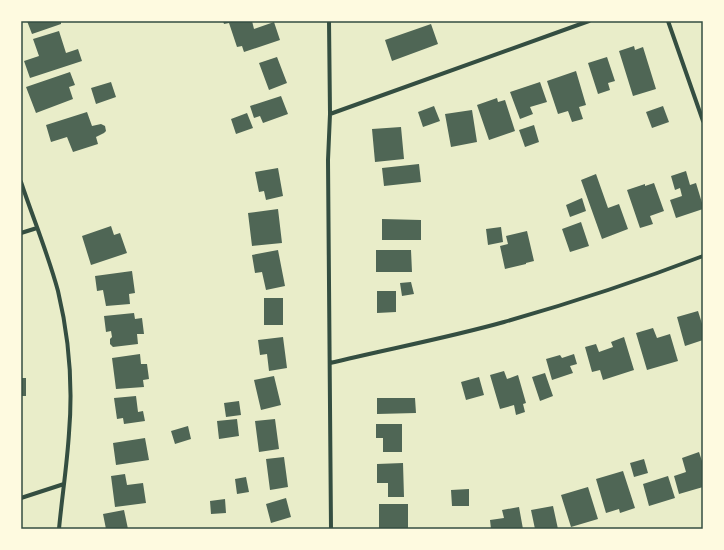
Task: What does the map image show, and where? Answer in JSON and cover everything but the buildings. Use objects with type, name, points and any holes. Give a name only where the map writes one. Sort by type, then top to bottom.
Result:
[{"type":"street","points":[[329,21],[330,114],[328,160],[331,529]]},
{"type":"street","points":[[330,114],[590,21]]},
{"type":"street","points":[[668,21],[703,121]]},
{"type":"street","points":[[21,182],[49,261],[58,292],[68,353],[70,378],[69,434],[59,529]]},
{"type":"street","points":[[21,233],[37,228]]},
{"type":"street","points":[[330,363],[504,322],[614,288],[703,256]]},
{"type":"street","points":[[21,498],[64,484]]}]
